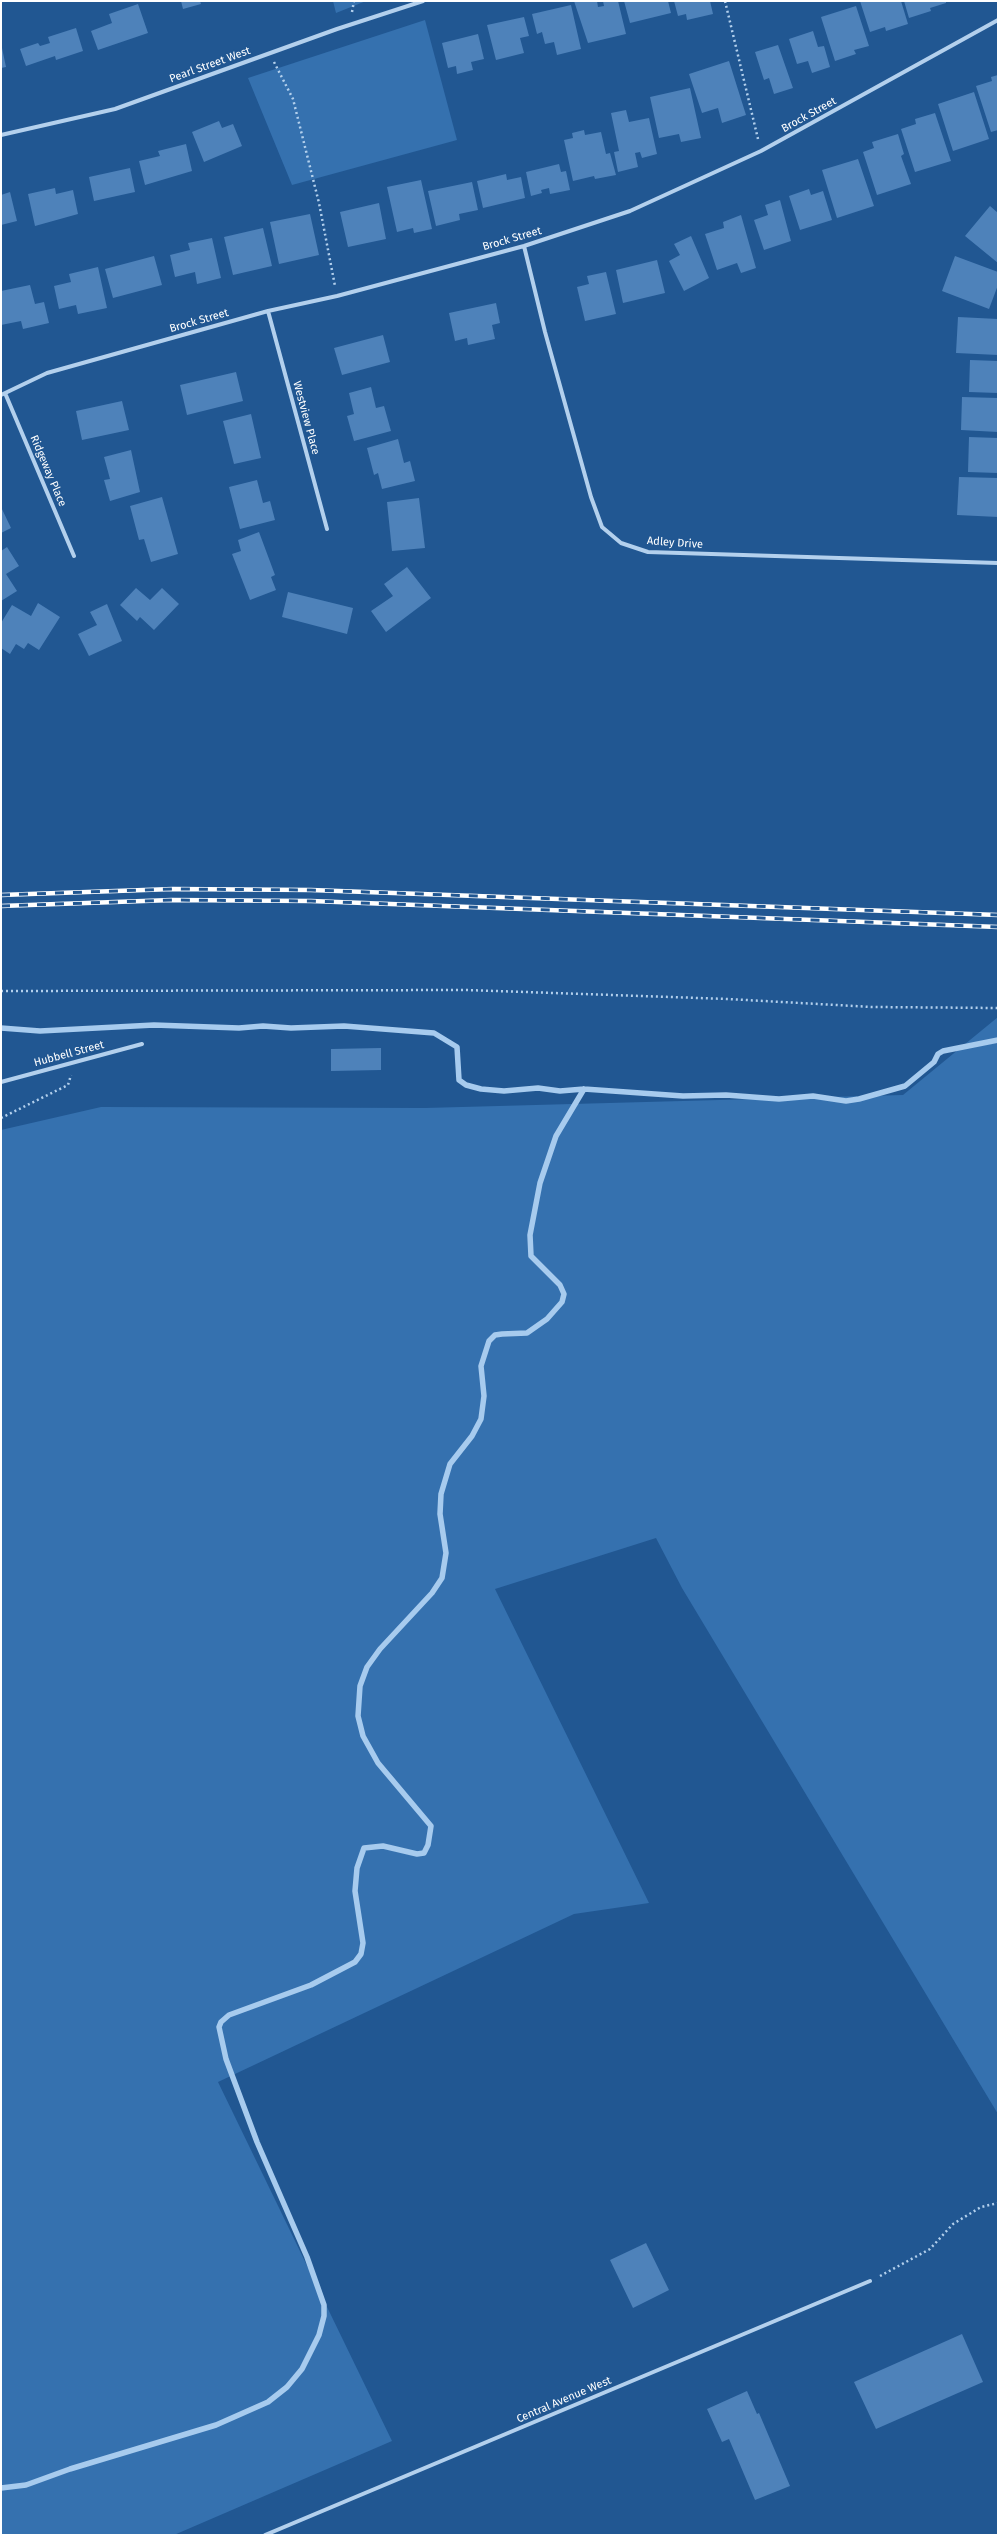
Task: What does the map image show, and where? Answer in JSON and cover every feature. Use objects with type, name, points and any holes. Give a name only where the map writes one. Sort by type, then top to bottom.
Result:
[{"type":"street","name":"Pearl Street West","points":[[1,134],[116,109],[270,53],[422,1]]},
{"type":"street","name":"Brock Street","points":[[3,394],[47,373],[268,312],[337,296],[524,246],[630,211],[761,151],[998,20]]},
{"type":"street","name":"Adley Drive","points":[[524,246],[545,332],[591,497],[602,527],[621,543],[648,552],[998,563]]},
{"type":"street","name":"Westview Place","points":[[268,312],[328,529]]},
{"type":"street","name":"Ridgeway Place","points":[[3,394],[74,556]]},
{"type":"street","name":"Hubbell Street","points":[[1,1082],[142,1044]]},
{"type":"street","name":"Central Avenue West","points":[[265,2535],[870,2281]]},
{"type":"path","points":[[725,1],[761,151]]},
{"type":"path","points":[[270,53],[293,99],[319,203],[337,296]]},
{"type":"path","points":[[1,991],[467,990],[728,999],[872,1007],[998,1008]]},
{"type":"path","points":[[1,1118],[68,1085],[73,1062]]},
{"type":"path","points":[[870,2281],[930,2249],[952,2224],[975,2210],[998,2203]]},
{"type":"shaded area","points":[[333,1],[366,1],[336,13]]},
{"type":"shaded area","points":[[425,20],[457,140],[292,185],[248,78]]},
{"type":"shaded area","points":[[998,1017],[998,2114],[682,1588],[656,1538],[495,1589],[649,1903],[574,1914],[218,2082],[392,2441],[174,2535],[1,2535],[1,1130],[101,1107],[425,1108],[903,1095]]},
{"type":"building","points":[[181,1],[200,1],[201,4],[183,9]]},
{"type":"building","points":[[574,1],[597,1],[598,7],[604,6],[603,1],[618,1],[626,34],[588,43]]},
{"type":"building","points":[[624,1],[668,1],[671,13],[630,23]]},
{"type":"building","points":[[674,1],[710,1],[713,14],[687,20],[686,14],[678,16]]},
{"type":"building","points":[[860,1],[901,1],[908,24],[886,31],[885,27],[870,32]]},
{"type":"building","points":[[904,1],[946,1],[946,3],[930,8],[931,11],[909,18]]},
{"type":"building","points":[[138,4],[148,33],[98,50],[91,31],[112,23],[109,14]]},
{"type":"building","points":[[571,5],[581,49],[557,55],[554,42],[545,44],[542,32],[537,34],[532,14]]},
{"type":"building","points":[[856,6],[869,46],[854,50],[856,54],[835,61],[821,17]]},
{"type":"building","points":[[524,17],[529,36],[520,38],[524,53],[496,60],[487,25]]},
{"type":"building","points":[[76,28],[83,51],[56,60],[55,56],[26,66],[20,49],[38,43],[40,46],[50,43],[48,37]]},
{"type":"building","points":[[813,31],[818,47],[824,46],[830,67],[812,73],[808,61],[797,64],[789,39]]},
{"type":"building","points":[[478,34],[484,59],[471,62],[473,70],[457,74],[456,66],[448,68],[442,43]]},
{"type":"building","points":[[778,45],[793,88],[774,94],[769,78],[764,80],[755,52]]},
{"type":"building","points":[[2,48],[6,67],[1,68],[1,49]]},
{"type":"building","points":[[729,61],[746,115],[722,123],[718,108],[702,113],[689,74]]},
{"type":"building","points":[[998,75],[998,130],[991,132],[976,86],[992,81],[991,77]]},
{"type":"building","points":[[690,88],[701,138],[681,142],[679,134],[659,138],[650,97]]},
{"type":"building","points":[[974,92],[989,139],[953,151],[938,104]]},
{"type":"building","points":[[626,110],[629,122],[649,118],[657,154],[642,158],[640,152],[635,153],[638,167],[618,172],[614,152],[619,151],[611,113]]},
{"type":"building","points":[[935,113],[951,161],[915,172],[901,129],[916,124],[915,119]]},
{"type":"building","points":[[219,121],[222,128],[233,124],[242,146],[204,162],[192,132]]},
{"type":"building","points":[[584,130],[585,135],[601,132],[606,154],[610,153],[616,175],[595,179],[594,176],[573,181],[564,140],[573,138],[572,133]]},
{"type":"building","points":[[898,134],[904,154],[901,156],[911,184],[877,195],[863,152],[874,148],[872,142]]},
{"type":"building","points":[[186,144],[192,171],[145,185],[139,161],[160,156],[158,151]]},
{"type":"building","points":[[858,159],[874,206],[837,218],[822,170]]},
{"type":"building","points":[[559,164],[561,172],[566,171],[570,190],[550,194],[549,188],[541,190],[542,193],[531,196],[526,172]]},
{"type":"building","points":[[130,168],[135,192],[94,201],[89,177]]},
{"type":"building","points":[[506,174],[507,180],[521,177],[525,198],[483,208],[477,181]]},
{"type":"building","points":[[421,180],[432,229],[414,233],[413,228],[397,232],[387,187]]},
{"type":"building","points":[[472,182],[478,210],[459,214],[460,220],[436,226],[428,191]]},
{"type":"building","points":[[55,188],[56,194],[73,190],[78,214],[35,226],[28,194]]},
{"type":"building","points":[[809,189],[811,195],[823,191],[832,220],[800,230],[789,196]]},
{"type":"building","points":[[10,192],[17,221],[1,225],[1,195]]},
{"type":"building","points":[[780,200],[791,241],[764,250],[754,220],[768,215],[765,205]]},
{"type":"building","points":[[379,203],[386,239],[348,247],[340,212]]},
{"type":"building","points":[[990,206],[998,213],[998,263],[965,236]]},
{"type":"building","points":[[310,214],[319,255],[279,264],[270,222]]},
{"type":"building","points":[[741,215],[756,268],[741,273],[737,263],[717,270],[705,234],[724,228],[723,222]]},
{"type":"building","points":[[263,228],[272,266],[233,275],[224,237]]},
{"type":"building","points":[[691,236],[709,278],[684,291],[669,261],[680,255],[674,244]]},
{"type":"building","points":[[212,238],[221,278],[197,284],[195,272],[175,277],[170,255],[190,250],[188,243]]},
{"type":"building","points":[[154,256],[162,285],[113,298],[105,269]]},
{"type":"building","points":[[955,256],[998,272],[998,285],[989,309],[942,291]]},
{"type":"building","points":[[657,260],[665,293],[623,303],[616,270]]},
{"type":"building","points":[[98,267],[107,308],[78,314],[76,305],[59,309],[54,286],[71,282],[69,274]]},
{"type":"building","points":[[606,272],[616,314],[585,321],[577,287],[589,284],[587,276]]},
{"type":"building","points":[[30,285],[35,304],[44,302],[49,323],[23,329],[21,321],[1,325],[1,291]]},
{"type":"building","points":[[496,303],[500,323],[492,325],[495,339],[468,345],[467,338],[455,341],[449,313]]},
{"type":"building","points":[[958,317],[998,319],[998,355],[956,353]]},
{"type":"building","points":[[383,335],[390,362],[342,375],[334,348]]},
{"type":"building","points":[[970,360],[998,361],[998,393],[969,392]]},
{"type":"building","points":[[236,372],[243,401],[187,415],[180,385]]},
{"type":"building","points":[[371,387],[376,408],[384,406],[391,431],[354,441],[347,416],[354,414],[349,393]]},
{"type":"building","points":[[962,397],[998,398],[998,432],[961,430]]},
{"type":"building","points":[[122,401],[129,430],[82,440],[76,411]]},
{"type":"building","points":[[251,414],[261,458],[234,464],[223,421]]},
{"type":"building","points":[[969,437],[998,438],[998,473],[968,472]]},
{"type":"building","points":[[398,439],[404,463],[410,461],[415,481],[382,489],[378,473],[374,475],[367,448]]},
{"type":"building","points":[[131,450],[140,492],[110,501],[104,480],[110,479],[104,457]]},
{"type":"building","points":[[959,477],[998,478],[998,517],[957,515]]},
{"type":"building","points":[[257,480],[263,503],[270,501],[275,520],[240,529],[229,487]]},
{"type":"building","points":[[162,497],[178,554],[151,562],[144,539],[139,540],[130,506]]},
{"type":"building","points":[[419,498],[425,548],[392,551],[387,502]]},
{"type":"building","points":[[1,507],[11,528],[1,533]]},
{"type":"building","points":[[259,532],[275,575],[271,577],[276,590],[250,600],[232,554],[241,551],[238,540]]},
{"type":"building","points":[[7,547],[19,566],[6,574],[17,591],[1,601],[1,551]]},
{"type":"building","points":[[407,567],[431,598],[386,632],[371,611],[393,596],[384,584]]},
{"type":"building","points":[[136,588],[150,600],[162,588],[179,604],[154,630],[140,617],[137,621],[120,605]]},
{"type":"building","points":[[288,592],[353,608],[347,634],[282,617]]},
{"type":"building","points":[[38,603],[60,617],[39,650],[28,643],[24,649],[16,644],[10,654],[1,648],[1,623],[12,605],[31,616]]},
{"type":"building","points":[[107,604],[122,641],[89,656],[78,634],[97,625],[90,612]]},
{"type":"building","points":[[381,1048],[381,1070],[331,1071],[331,1049]]},
{"type":"building","points":[[646,2243],[669,2290],[633,2308],[610,2260]]},
{"type":"building","points":[[962,2334],[983,2382],[876,2429],[854,2382]]},
{"type":"building","points":[[747,2391],[757,2414],[759,2413],[790,2486],[755,2500],[729,2439],[722,2442],[707,2409]]},
{"type":"waterway","points":[[1,1028],[40,1031],[154,1025],[239,1028],[263,1026],[291,1028],[344,1026],[434,1033],[457,1047],[459,1080],[466,1085],[481,1089],[504,1091],[538,1088],[560,1091],[584,1089],[683,1096],[726,1095],[779,1099],[813,1096],[846,1101],[859,1099],[905,1086],[934,1062],[938,1054],[943,1051],[998,1040]]},
{"type":"waterway","points":[[1,2488],[26,2485],[70,2469],[216,2425],[268,2402],[287,2387],[302,2369],[319,2335],[324,2316],[324,2305],[307,2257],[257,2142],[226,2059],[219,2027],[221,2022],[229,2015],[311,1985],[355,1962],[361,1954],[363,1943],[355,1891],[357,1868],[364,1848],[383,1846],[417,1854],[424,1853],[428,1845],[431,1826],[378,1763],[363,1736],[358,1716],[360,1686],[367,1667],[380,1649],[432,1593],[442,1578],[446,1553],[440,1514],[441,1494],[450,1464],[472,1436],[481,1419],[484,1396],[481,1366],[489,1341],[495,1335],[527,1333],[547,1319],[562,1302],[564,1294],[560,1285],[531,1256],[530,1235],[540,1183],[556,1136],[584,1089]]},
{"type":"railway","points":[[1,895],[173,889],[311,890],[998,915]]},
{"type":"railway","points":[[1,906],[172,900],[311,901],[998,927]]}]
